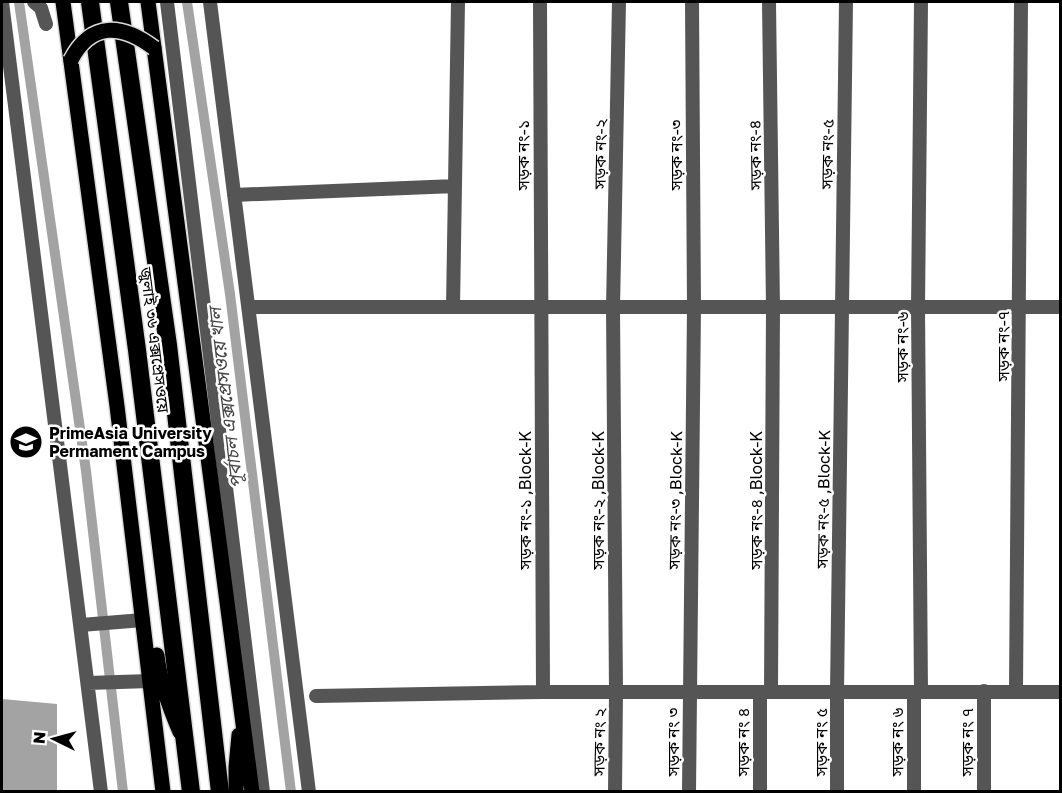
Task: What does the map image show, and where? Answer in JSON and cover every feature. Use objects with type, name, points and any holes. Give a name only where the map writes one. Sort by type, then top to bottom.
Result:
[{"type":"highway","name":"জুলাই ৩৬ এক্সপ্রেসওয়ে","points":[[90,2],[136,338],[191,792]]},
{"type":"highway","name":"জুলাই ৩৬ এক্সপ্রেসওয়ে","points":[[120,2],[168,345],[220,792]]},
{"type":"main road","points":[[63,2],[88,178],[163,792]]},
{"type":"main road","points":[[148,2],[252,792]]},
{"type":"main road","points":[[71,60],[85,39],[105,30],[132,33],[154,48]]},
{"type":"main road","points":[[131,521],[138,532],[144,554],[159,671],[170,709],[186,746]]},
{"type":"main road","points":[[236,792],[236,767],[243,718]]},
{"type":"street","points":[[2,2],[88,624],[100,792]]},
{"type":"street","points":[[34,2],[41,8],[46,24]]},
{"type":"street","points":[[167,2],[262,792]]},
{"type":"street","points":[[210,2],[309,792]]},
{"type":"street","points":[[453,308],[458,2]]},
{"type":"street","name":"সড়ক নং-১","points":[[540,2],[540,308]]},
{"type":"street","name":"সড়ক নং-২","points":[[613,308],[619,2]]},
{"type":"street","name":"সড়ক নং-৩","points":[[692,2],[694,308]]},
{"type":"street","name":"সড়ক নং-৪","points":[[769,2],[773,308]]},
{"type":"street","name":"সড়ক নং-৫","points":[[842,308],[846,2]]},
{"type":"street","name":"সড়ক নং-৬","points":[[917,692],[921,2]]},
{"type":"street","name":"সড়ক নং-৭","points":[[1016,692],[1022,2]]},
{"type":"street","points":[[234,195],[455,186]]},
{"type":"street","points":[[249,307],[1060,308]]},
{"type":"street","name":"সড়ক নং-১ ,Block-K","points":[[540,308],[543,692]]},
{"type":"street","name":"সড়ক নং-২ ,Block-K","points":[[613,308],[616,692]]},
{"type":"street","name":"সড়ক নং-৩ ,Block-K","points":[[689,692],[694,308]]},
{"type":"street","name":"সড়ক নং-৪ ,Block-K","points":[[766,692],[773,308]]},
{"type":"street","name":"সড়ক নং-৫ ,Block-K","points":[[837,692],[842,308]]},
{"type":"street","points":[[88,624],[143,620]]},
{"type":"street","points":[[94,683],[150,681]]},
{"type":"street","points":[[316,696],[543,692],[1060,692]]},
{"type":"street","name":"সড়ক নং ২","points":[[615,792],[616,692]]},
{"type":"street","name":"সড়ক নং ৩","points":[[689,692],[689,792]]},
{"type":"street","name":"সড়ক নং ৪","points":[[760,792],[766,692]]},
{"type":"street","name":"সড়ক নং ৫","points":[[837,692],[837,792]]},
{"type":"street","name":"সড়ক নং ৬","points":[[914,792],[917,692]]},
{"type":"street","name":"সড়ক নং ৭","points":[[984,692],[984,792]]},
{"type":"shaded area","points":[[2,699],[57,704],[57,791],[2,791]]},
{"type":"waterway","name":"পূর্বাচল এক্সপ্রেসওয়ে খাল","points":[[19,2],[86,471],[123,792]]},
{"type":"waterway","name":"পূর্বাচল এক্সপ্রেসওয়ে খাল","points":[[187,2],[230,294],[291,792]]},
{"type":"place","name":"PrimeAsia University Permament Campus","points":[[26,442]]}]
